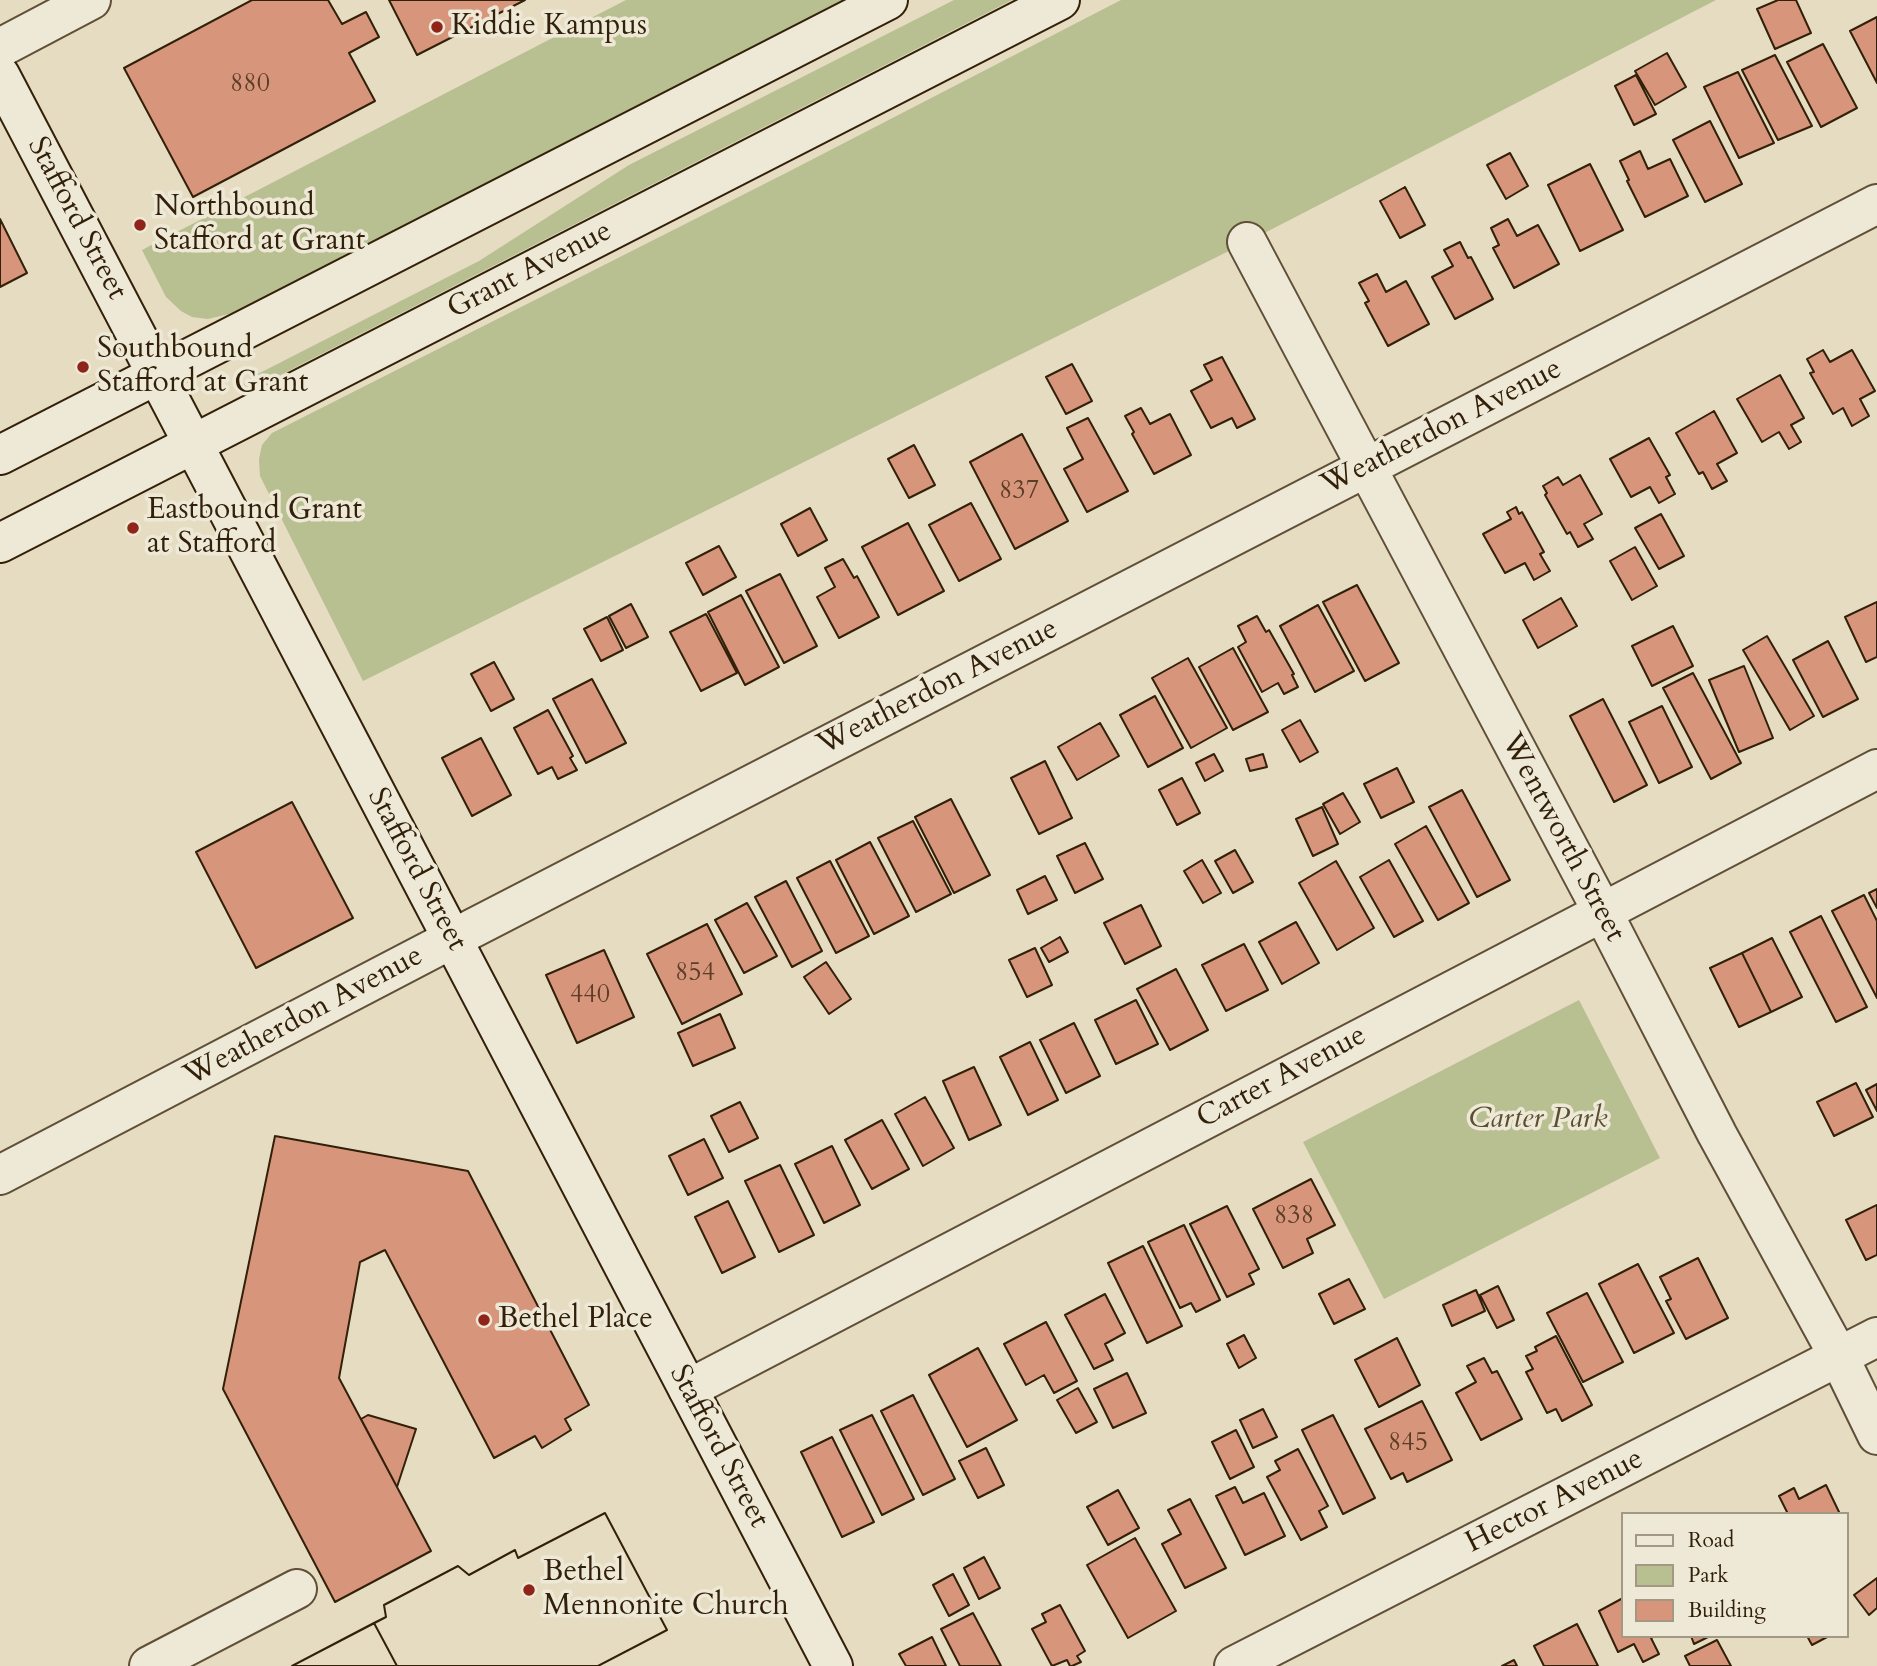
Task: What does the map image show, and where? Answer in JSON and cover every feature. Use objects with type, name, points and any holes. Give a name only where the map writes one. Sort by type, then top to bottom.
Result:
[{"type":"street","points":[[0,48],[92,0]]},
{"type":"street","points":[[0,455],[888,0]]},
{"type":"street","name":"Grant Avenue","points":[[0,543],[1060,0]]},
{"type":"street","name":"Stafford Street","points":[[0,75],[833,1666]]},
{"type":"street","name":"Weatherdon Avenue","points":[[0,1175],[1877,204]]},
{"type":"street","name":"Wentworth Street","points":[[1247,242],[1602,911],[1717,1134],[1839,1357],[1877,1435]]},
{"type":"street","name":"Carter Avenue","points":[[688,1389],[1877,769]]},
{"type":"street","name":"Hector Avenue","points":[[1234,1666],[1877,1337]]},
{"type":"street","points":[[149,1666],[297,1589]]},
{"type":"green space","points":[[626,0],[843,0],[233,313],[208,319],[192,317],[166,297],[142,250]]},
{"type":"green space","points":[[954,0],[1012,0],[259,386],[240,387],[252,377],[479,261],[629,165]]},
{"type":"green space","points":[[1121,0],[1716,0],[1247,242],[363,681],[260,476],[262,445],[272,433]]},
{"type":"green space","name":"Carter Park","points":[[1579,1000],[1660,1158],[1384,1299],[1303,1142]]},
{"type":"building","points":[[252,0],[328,0],[342,24],[366,12],[379,37],[349,53],[375,101],[193,197],[124,68]]},
{"type":"building","name":"Kiddie Kampus","points":[[389,0],[525,0],[417,55]]},
{"type":"building","points":[[1778,0],[1796,0],[1811,33],[1775,49],[1757,9]]},
{"type":"building","points":[[1877,17],[1877,83],[1850,31]]},
{"type":"building","points":[[1823,44],[1857,108],[1821,127],[1787,62]]},
{"type":"building","points":[[1667,53],[1686,87],[1655,105],[1635,71]]},
{"type":"building","points":[[1775,55],[1812,126],[1778,140],[1742,70]]},
{"type":"building","points":[[1738,72],[1774,143],[1739,158],[1704,87]]},
{"type":"building","points":[[1636,75],[1656,114],[1634,125],[1615,86]]},
{"type":"building","points":[[1710,121],[1742,184],[1705,202],[1673,140]]},
{"type":"building","points":[[1640,151],[1648,169],[1670,159],[1688,196],[1645,217],[1620,161]]},
{"type":"building","points":[[1510,153],[1528,186],[1506,199],[1487,165]]},
{"type":"building","points":[[1590,164],[1623,230],[1580,251],[1548,185]]},
{"type":"building","points":[[1405,187],[1425,225],[1400,238],[1380,201]]},
{"type":"building","points":[[0,219],[27,273],[0,287]]},
{"type":"building","points":[[1508,219],[1517,236],[1538,225],[1559,264],[1514,288],[1493,248],[1499,245],[1491,228]]},
{"type":"building","points":[[1460,242],[1493,299],[1455,319],[1432,277],[1453,266],[1444,250]]},
{"type":"building","points":[[1377,274],[1386,292],[1406,281],[1429,324],[1388,346],[1365,303],[1369,301],[1359,283]]},
{"type":"building","points":[[1823,350],[1830,362],[1852,350],[1875,391],[1860,399],[1869,416],[1852,426],[1843,408],[1833,414],[1810,373],[1814,372],[1807,359]]},
{"type":"building","points":[[1222,357],[1255,419],[1237,428],[1232,418],[1211,428],[1191,391],[1212,380],[1204,365]]},
{"type":"building","points":[[1072,364],[1092,401],[1066,414],[1046,377]]},
{"type":"building","points":[[1780,375],[1804,418],[1791,425],[1801,442],[1789,449],[1779,432],[1762,442],[1737,399]]},
{"type":"building","points":[[1141,408],[1150,424],[1170,414],[1191,455],[1154,474],[1125,416]]},
{"type":"building","points":[[1714,411],[1737,453],[1717,464],[1727,481],[1712,489],[1703,472],[1699,474],[1676,433]]},
{"type":"building","points":[[1088,418],[1128,491],[1087,512],[1064,469],[1083,459],[1067,428]]},
{"type":"building","points":[[1022,434],[1068,521],[1015,549],[970,462]]},
{"type":"building","points":[[1649,438],[1670,475],[1666,477],[1675,494],[1659,503],[1650,487],[1631,497],[1610,459]]},
{"type":"building","points":[[914,445],[935,485],[909,498],[888,459]]},
{"type":"building","points":[[1580,475],[1602,514],[1584,524],[1593,539],[1578,547],[1570,532],[1567,534],[1545,495],[1547,493],[1543,486],[1558,477],[1563,485]]},
{"type":"building","points":[[971,503],[1001,559],[959,581],[929,525]]},
{"type":"building","points":[[1516,507],[1519,514],[1522,512],[1544,552],[1540,554],[1550,571],[1534,580],[1525,563],[1505,573],[1483,534],[1511,519],[1507,512]]},
{"type":"building","points":[[810,508],[827,540],[798,556],[781,524]]},
{"type":"building","points":[[1661,514],[1684,556],[1659,569],[1635,528]]},
{"type":"building","points":[[908,523],[944,591],[898,615],[862,547]]},
{"type":"building","points":[[719,546],[736,577],[703,595],[686,563]]},
{"type":"building","points":[[1635,547],[1657,586],[1632,600],[1610,561]]},
{"type":"building","points":[[843,559],[854,578],[857,576],[879,617],[839,638],[817,597],[835,587],[825,568]]},
{"type":"building","points":[[780,574],[817,646],[784,663],[746,591]]},
{"type":"building","points":[[1357,585],[1399,663],[1365,681],[1323,602]]},
{"type":"building","points":[[741,595],[779,667],[745,685],[708,612]]},
{"type":"building","points":[[1561,598],[1577,626],[1538,648],[1523,620]]},
{"type":"building","points":[[1877,602],[1877,657],[1866,662],[1845,617]]},
{"type":"building","points":[[631,604],[648,637],[626,648],[609,616]]},
{"type":"building","points":[[1318,605],[1354,671],[1315,692],[1280,626]]},
{"type":"building","points":[[706,614],[737,673],[701,691],[670,632]]},
{"type":"building","points":[[1257,616],[1266,632],[1269,630],[1294,674],[1292,675],[1298,687],[1284,694],[1278,683],[1262,692],[1238,647],[1246,642],[1238,626]]},
{"type":"building","points":[[607,617],[623,650],[601,661],[584,629]]},
{"type":"building","points":[[1673,626],[1693,666],[1652,686],[1632,646]]},
{"type":"building","points":[[1767,636],[1814,716],[1790,730],[1743,650]]},
{"type":"building","points":[[1828,641],[1858,699],[1823,717],[1793,660]]},
{"type":"building","points":[[1233,648],[1268,712],[1233,730],[1199,667]]},
{"type":"building","points":[[1188,658],[1227,728],[1191,748],[1152,678]]},
{"type":"building","points":[[494,662],[514,699],[491,711],[471,674]]},
{"type":"building","points":[[1744,666],[1773,738],[1739,752],[1709,680]]},
{"type":"building","points":[[1693,673],[1741,763],[1711,779],[1663,688]]},
{"type":"building","points":[[592,679],[626,743],[586,763],[553,699]]},
{"type":"building","points":[[1155,696],[1183,748],[1148,767],[1120,715]]},
{"type":"building","points":[[1603,699],[1647,785],[1614,802],[1570,716]]},
{"type":"building","points":[[1662,706],[1692,767],[1659,783],[1629,722]]},
{"type":"building","points":[[548,710],[573,756],[570,758],[577,770],[558,779],[552,767],[538,774],[514,728]]},
{"type":"building","points":[[1300,720],[1318,752],[1300,762],[1282,730]]},
{"type":"building","points":[[1100,723],[1119,756],[1077,780],[1058,747]]},
{"type":"building","points":[[481,738],[511,795],[472,816],[442,758]]},
{"type":"building","points":[[1214,754],[1223,771],[1205,781],[1196,763]]},
{"type":"building","points":[[1263,754],[1267,767],[1250,771],[1246,759]]},
{"type":"building","points":[[1045,761],[1072,818],[1039,834],[1011,778]]},
{"type":"building","points":[[1397,768],[1414,802],[1381,818],[1364,784]]},
{"type":"building","points":[[1182,778],[1200,813],[1177,825],[1159,790]]},
{"type":"building","points":[[1462,790],[1510,880],[1477,897],[1429,807]]},
{"type":"building","points":[[1343,793],[1360,822],[1340,834],[1323,804]]},
{"type":"building","points":[[951,799],[990,875],[954,893],[915,817]]},
{"type":"building","points":[[292,802],[353,918],[256,968],[196,852]]},
{"type":"building","points":[[1322,807],[1338,844],[1313,856],[1296,819]]},
{"type":"building","points":[[913,821],[951,894],[916,912],[878,838]]},
{"type":"building","points":[[1426,826],[1469,903],[1438,920],[1395,844]]},
{"type":"building","points":[[870,842],[909,916],[874,934],[836,860]]},
{"type":"building","points":[[1085,843],[1103,879],[1075,893],[1057,856]]},
{"type":"building","points":[[1235,850],[1253,882],[1233,893],[1215,861]]},
{"type":"building","points":[[1202,860],[1221,893],[1203,903],[1184,871]]},
{"type":"building","points":[[1389,860],[1423,921],[1394,937],[1360,877]]},
{"type":"building","points":[[830,861],[869,936],[836,953],[797,878]]},
{"type":"building","points":[[1336,861],[1374,928],[1337,950],[1299,883]]},
{"type":"building","points":[[1045,876],[1057,900],[1028,914],[1017,890]]},
{"type":"building","points":[[786,881],[822,951],[792,967],[755,897]]},
{"type":"building","points":[[1877,889],[1877,908],[1869,893]]},
{"type":"building","points":[[1864,895],[1877,921],[1877,998],[1832,911]]},
{"type":"building","points":[[747,903],[777,956],[744,973],[715,920]]},
{"type":"building","points":[[1141,905],[1161,946],[1125,964],[1104,923]]},
{"type":"building","points":[[1821,916],[1867,1007],[1836,1022],[1790,932]]},
{"type":"building","points":[[1296,922],[1319,963],[1282,984],[1259,942]]},
{"type":"building","points":[[707,924],[742,994],[682,1024],[647,954]]},
{"type":"building","points":[[1060,937],[1068,952],[1049,962],[1041,948]]},
{"type":"building","points":[[1772,938],[1802,997],[1771,1012],[1742,953]]},
{"type":"building","points":[[1244,944],[1268,990],[1226,1011],[1202,965]]},
{"type":"building","points":[[1035,948],[1052,985],[1027,997],[1009,960]]},
{"type":"building","points":[[604,950],[634,1017],[577,1043],[546,975]]},
{"type":"building","points":[[1742,953],[1771,1012],[1739,1027],[1710,968]]},
{"type":"building","points":[[826,962],[851,999],[829,1014],[804,977]]},
{"type":"building","points":[[1176,969],[1208,1030],[1170,1050],[1137,989]]},
{"type":"building","points":[[1136,1000],[1158,1044],[1116,1064],[1095,1020]]},
{"type":"building","points":[[720,1014],[735,1048],[693,1066],[678,1033]]},
{"type":"building","points":[[1074,1023],[1100,1076],[1066,1093],[1040,1040]]},
{"type":"building","points":[[1030,1042],[1058,1100],[1028,1115],[1000,1057]]},
{"type":"building","points":[[974,1067],[1001,1125],[969,1140],[943,1081]]},
{"type":"building","points":[[1856,1083],[1873,1117],[1834,1136],[1817,1102]]},
{"type":"building","points":[[1877,1084],[1877,1111],[1866,1090]]},
{"type":"building","points":[[925,1097],[954,1148],[923,1166],[895,1114]]},
{"type":"building","points":[[740,1102],[758,1138],[729,1152],[711,1116]]},
{"type":"building","points":[[882,1120],[909,1169],[872,1189],[845,1140]]},
{"type":"building","name":"Bethel Place","points":[[275,1136],[468,1171],[589,1405],[565,1419],[571,1430],[542,1448],[535,1436],[494,1458],[385,1250],[360,1262],[339,1378],[431,1551],[335,1602],[223,1389]]},
{"type":"building","points":[[704,1139],[723,1178],[688,1195],[669,1156]]},
{"type":"building","points":[[832,1146],[860,1205],[824,1223],[795,1164]]},
{"type":"building","points":[[780,1165],[814,1235],[779,1252],[745,1181]]},
{"type":"building","points":[[1311,1179],[1335,1225],[1307,1239],[1313,1253],[1283,1268],[1253,1209]]},
{"type":"building","points":[[728,1201],[755,1257],[722,1273],[695,1217]]},
{"type":"building","points":[[1877,1205],[1877,1255],[1866,1260],[1846,1220]]},
{"type":"building","points":[[1227,1206],[1259,1269],[1249,1274],[1254,1284],[1227,1297],[1190,1224]]},
{"type":"building","points":[[1184,1225],[1220,1300],[1196,1312],[1191,1303],[1180,1308],[1148,1242]]},
{"type":"building","points":[[1143,1246],[1182,1326],[1147,1343],[1108,1263]]},
{"type":"building","points":[[1698,1258],[1728,1318],[1686,1339],[1666,1301],[1671,1299],[1660,1277]]},
{"type":"building","points":[[1638,1264],[1674,1333],[1634,1353],[1599,1284]]},
{"type":"building","points":[[1349,1279],[1365,1309],[1334,1324],[1319,1294]]},
{"type":"building","points":[[1498,1286],[1514,1320],[1497,1328],[1480,1295]]},
{"type":"building","points":[[1476,1290],[1485,1311],[1452,1326],[1443,1305]]},
{"type":"building","points":[[1587,1293],[1623,1362],[1583,1382],[1547,1313]]},
{"type":"building","points":[[1105,1294],[1125,1333],[1105,1344],[1113,1360],[1094,1369],[1065,1315]]},
{"type":"building","points":[[1046,1322],[1077,1381],[1054,1393],[1044,1375],[1026,1385],[1004,1344]]},
{"type":"building","points":[[1244,1335],[1256,1358],[1239,1368],[1227,1344]]},
{"type":"building","points":[[1556,1336],[1592,1405],[1562,1421],[1556,1409],[1547,1413],[1526,1372],[1533,1369],[1526,1356],[1537,1351],[1535,1347]]},
{"type":"building","points":[[1397,1338],[1420,1385],[1379,1407],[1355,1360]]},
{"type":"building","points":[[978,1348],[1017,1420],[967,1447],[929,1375]]},
{"type":"building","points":[[1484,1358],[1492,1373],[1497,1371],[1522,1419],[1481,1440],[1456,1393],[1476,1382],[1467,1366]]},
{"type":"building","points":[[1127,1373],[1146,1413],[1113,1428],[1094,1389]]},
{"type":"building","points":[[1078,1388],[1097,1422],[1076,1433],[1057,1400]]},
{"type":"building","points":[[913,1395],[955,1479],[923,1495],[881,1411]]},
{"type":"building","points":[[1422,1401],[1452,1460],[1407,1482],[1403,1473],[1391,1479],[1365,1429]]},
{"type":"building","points":[[1263,1409],[1277,1437],[1253,1448],[1240,1420]]},
{"type":"building","points":[[368,1415],[416,1429],[397,1487],[361,1419]]},
{"type":"building","points":[[872,1415],[914,1499],[882,1515],[840,1430]]},
{"type":"building","points":[[1333,1415],[1375,1498],[1343,1514],[1302,1430]]},
{"type":"building","points":[[1236,1430],[1254,1467],[1230,1479],[1212,1442]]},
{"type":"building","points":[[832,1437],[874,1522],[842,1537],[801,1452]]},
{"type":"building","points":[[986,1448],[1004,1485],[978,1498],[959,1461]]},
{"type":"building","points":[[1298,1449],[1328,1506],[1319,1511],[1327,1527],[1301,1540],[1267,1477],[1280,1470],[1275,1461]]},
{"type":"building","points":[[1826,1485],[1839,1512],[1787,1512],[1779,1496],[1794,1488],[1799,1499]]},
{"type":"building","points":[[1235,1487],[1243,1503],[1264,1493],[1285,1536],[1245,1555],[1216,1496]]},
{"type":"building","points":[[1118,1490],[1139,1528],[1108,1545],[1087,1507]]},
{"type":"building","points":[[1190,1499],[1226,1568],[1185,1588],[1162,1544],[1181,1534],[1168,1510]]},
{"type":"building","name":"Bethel Mennonite Church","points":[[605,1513],[667,1630],[598,1666],[292,1666],[386,1617],[384,1605],[458,1566],[469,1575],[515,1550],[518,1558]]},
{"type":"building","name":"Bethel Mennonite Church","points":[[605,1513],[667,1630],[598,1666],[397,1666],[374,1623],[386,1617],[384,1605],[458,1566],[469,1575],[515,1550],[518,1558]]},
{"type":"building","points":[[1135,1538],[1176,1611],[1128,1638],[1087,1565]]},
{"type":"building","points":[[984,1557],[1000,1588],[979,1599],[964,1568]]},
{"type":"building","points":[[953,1574],[969,1605],[949,1616],[933,1585]]},
{"type":"building","points":[[1877,1578],[1877,1608],[1869,1615],[1854,1595]]},
{"type":"building","points":[[1622,1599],[1622,1638],[1651,1638],[1659,1654],[1643,1662],[1634,1644],[1618,1652],[1599,1611]]},
{"type":"building","points":[[1060,1605],[1085,1651],[1077,1656],[1081,1662],[1072,1666],[1067,1660],[1052,1666],[1032,1629],[1046,1622],[1042,1614]]},
{"type":"building","points":[[973,1613],[1001,1666],[960,1666],[941,1629]]},
{"type":"building","points":[[374,1623],[397,1666],[292,1666]]},
{"type":"building","points":[[1577,1624],[1598,1666],[1544,1666],[1534,1646]]},
{"type":"building","points":[[932,1637],[946,1666],[906,1666],[899,1654]]},
{"type":"building","points":[[1692,1638],[1706,1638],[1694,1644]]},
{"type":"building","points":[[1808,1638],[1825,1638],[1812,1645]]},
{"type":"building","points":[[1717,1640],[1731,1666],[1690,1666],[1685,1656]]},
{"type":"building","points":[[1514,1660],[1517,1666],[1502,1666]]},
{"type":"place","name":"Kiddie Kampus","points":[[437,27]]},
{"type":"place","name":"Northbound Stafford at Grant","points":[[140,225]]},
{"type":"place","name":"Southbound Stafford at Grant","points":[[83,367]]},
{"type":"place","name":"Eastbound Grant at Stafford","points":[[133,528]]},
{"type":"place","name":"Bethel Place","points":[[484,1320]]},
{"type":"place","name":"Bethel Mennonite Church","points":[[529,1590]]}]
